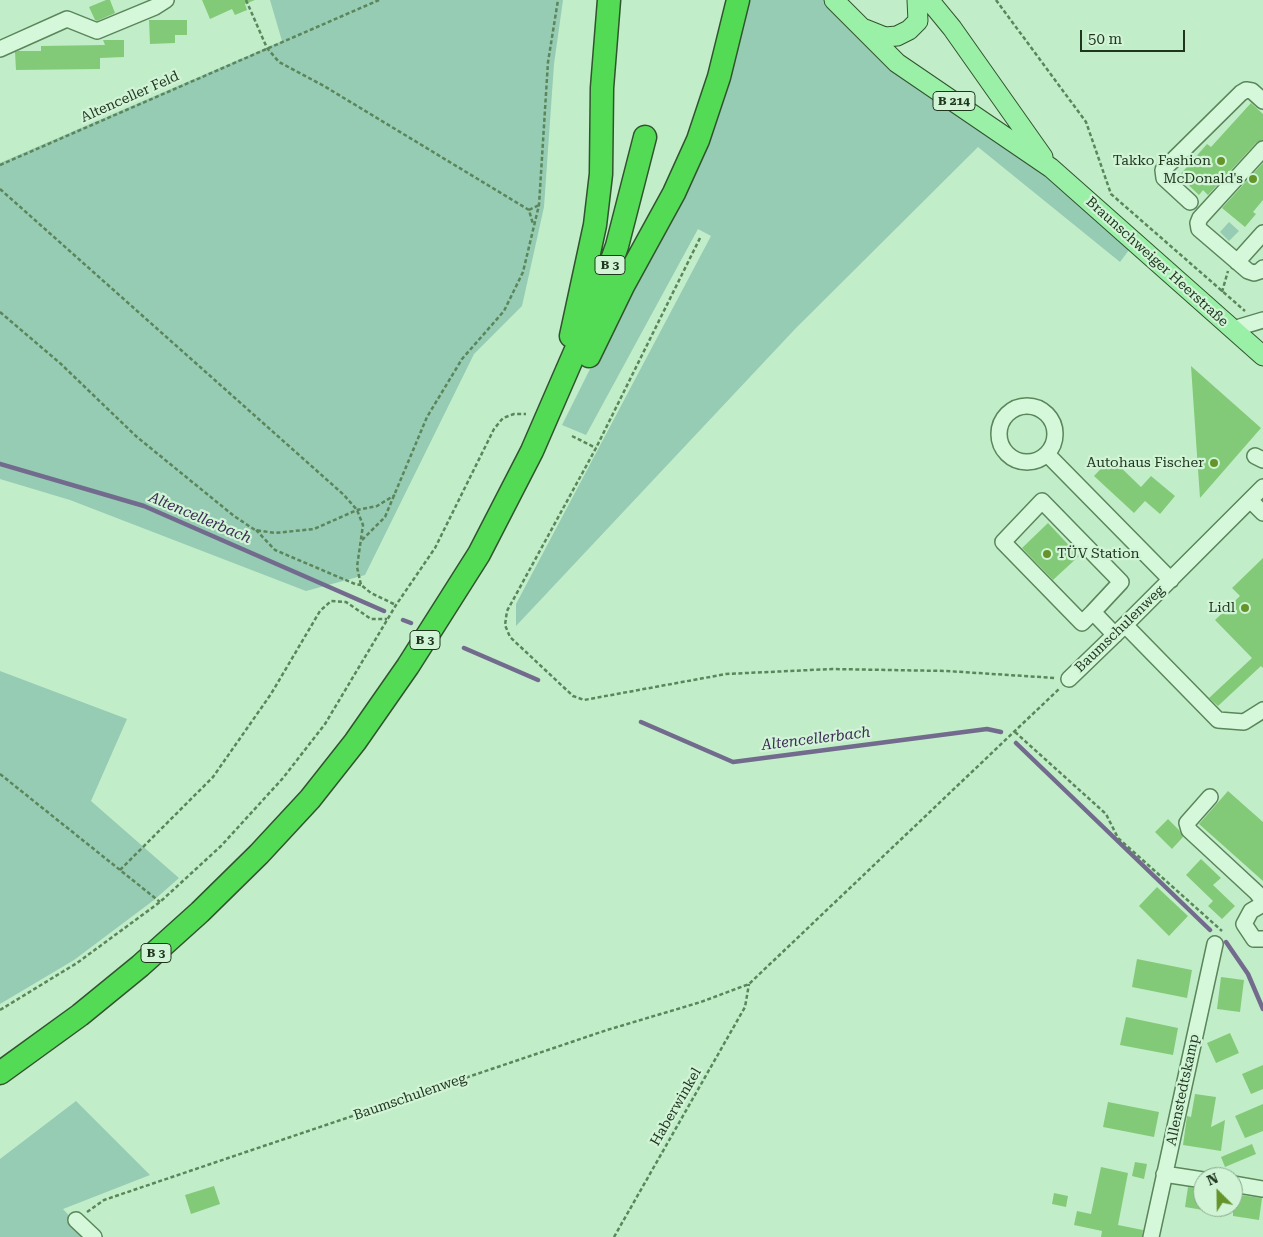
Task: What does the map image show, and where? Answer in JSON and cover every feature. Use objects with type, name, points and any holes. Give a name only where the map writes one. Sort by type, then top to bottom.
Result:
[{"type":"highway","points":[[560,388],[596,217],[601,174],[602,88],[610,0]]},
{"type":"highway","points":[[532,451],[556,433],[594,345],[619,294],[674,193],[698,140],[708,112],[719,77],[738,0]]},
{"type":"highway","name":"B 3","points":[[0,1073],[80,1015],[140,966],[200,912],[260,854],[310,799],[356,742],[408,666],[479,554],[532,451],[598,299],[617,246],[645,137]]},
{"type":"main road","name":"B 214","points":[[834,0],[897,63],[1052,168]]},
{"type":"main road","points":[[861,28],[885,37],[897,36],[909,30],[918,20],[917,0]]},
{"type":"main road","name":"B 214","points":[[929,0],[952,28],[1052,168]]},
{"type":"main road","name":"Braunschweiger Heerstraße","points":[[1052,168],[1263,356]]},
{"type":"street","points":[[0,49],[66,19],[97,31],[155,7],[166,0]]},
{"type":"street","points":[[1190,202],[1164,178],[1163,170],[1241,93],[1246,90],[1252,91],[1263,101]]},
{"type":"street","points":[[1263,149],[1200,218],[1198,223],[1200,229],[1248,271],[1254,273],[1263,268]]},
{"type":"street","points":[[1237,262],[1263,233]]},
{"type":"street","points":[[1233,329],[1260,321]]},
{"type":"street","name":"Baumschulenweg","points":[[1047,454],[1171,580]]},
{"type":"street","name":"Baumschulenweg","points":[[1069,679],[1263,487]]},
{"type":"street","points":[[1250,500],[1263,513]]},
{"type":"street","points":[[1042,502],[1121,582],[1093,612],[1082,623],[1003,542],[1042,502]]},
{"type":"street","points":[[1093,612],[1120,630],[1218,720],[1244,722],[1263,710]]},
{"type":"street","points":[[1210,797],[1187,823],[1189,830],[1257,893],[1263,902],[1251,911],[1244,924],[1254,939],[1263,939]]},
{"type":"street","name":"Allenstedtskamp","points":[[1150,1237],[1218,937]]},
{"type":"street","points":[[1164,1174],[1193,1178]]},
{"type":"street","points":[[1243,1186],[1263,1189]]},
{"type":"street","points":[[76,1220],[94,1237]]},
{"type":"path","points":[[246,0],[267,48],[279,62],[332,91],[530,210],[533,225]]},
{"type":"path","name":"Altenceller Feld","points":[[0,165],[379,0]]},
{"type":"path","points":[[361,541],[385,517],[427,418],[462,359],[504,310],[523,272],[538,206],[548,62],[558,0]]},
{"type":"path","points":[[996,0],[1086,122],[1111,194],[1260,321]]},
{"type":"path","points":[[0,189],[344,495],[357,510],[363,525],[358,567],[361,584],[371,593],[396,604]]},
{"type":"path","points":[[530,210],[538,206]]},
{"type":"path","points":[[700,238],[596,448],[508,610],[505,625],[510,637],[573,696],[584,700],[726,674],[832,670],[947,671],[1069,679]]},
{"type":"path","points":[[0,312],[61,364],[137,437],[234,516],[255,530],[275,550],[355,584],[361,584]]},
{"type":"path","points":[[0,1010],[77,963],[160,902],[221,846],[284,778],[325,724],[396,604],[435,548],[494,429],[503,418],[514,414],[526,414]]},
{"type":"path","points":[[572,436],[596,448]]},
{"type":"path","points":[[255,530],[275,532],[314,529],[357,510],[377,506],[395,495]]},
{"type":"path","points":[[120,870],[213,777],[271,694],[320,611],[331,601],[346,602],[371,619],[387,620]]},
{"type":"path","points":[[749,984],[1069,679]]},
{"type":"path","points":[[1015,732],[1106,814],[1118,838],[1218,937],[1228,927],[1244,924]]},
{"type":"path","points":[[0,774],[160,902]]},
{"type":"path","name":"Baumschulenweg","points":[[76,1220],[104,1200],[607,1030],[701,1002],[749,984]]},
{"type":"path","name":"Haberwinkel","points":[[614,1237],[745,1007],[749,984]]},
{"type":"green space","points":[[270,0],[563,0],[554,64],[544,207],[522,306],[474,354],[365,575],[306,591],[70,500],[0,479],[0,163],[282,41]]},
{"type":"green space","points":[[743,0],[825,0],[1047,174],[1129,250],[1120,262],[978,147],[796,328],[516,626],[516,604],[711,236],[698,229],[586,435],[562,425],[631,287]]},
{"type":"green space","points":[[1229,222],[1239,231],[1229,241],[1220,232]]},
{"type":"green space","points":[[0,671],[127,719],[91,801],[179,878],[154,900],[74,960],[0,1004]]},
{"type":"green space","points":[[76,1101],[150,1175],[63,1209],[89,1237],[0,1237],[0,1159]]},
{"type":"building","points":[[110,0],[115,13],[97,21],[89,7]]},
{"type":"building","points":[[202,0],[255,0],[245,4],[247,10],[235,15],[232,9],[210,19]]},
{"type":"building","points":[[149,20],[187,20],[187,35],[175,35],[175,43],[150,44]]},
{"type":"building","points":[[103,40],[124,40],[124,57],[100,58],[100,69],[16,70],[15,52],[41,51],[41,46],[105,45]]},
{"type":"building","name":"Takko Fashion","points":[[1251,103],[1263,114],[1263,140],[1256,143],[1208,195],[1203,190],[1199,195],[1179,176],[1207,144],[1211,147]]},
{"type":"building","name":"McDonald's","points":[[1263,163],[1263,200],[1253,212],[1256,214],[1245,227],[1222,208]]},
{"type":"building","name":"Autohaus Fischer","points":[[1191,366],[1261,428],[1200,498],[1197,455]]},
{"type":"building","points":[[1111,458],[1141,487],[1151,476],[1175,496],[1160,514],[1145,501],[1134,513],[1094,476]]},
{"type":"building","name":"TÜV Station","points":[[1048,523],[1079,556],[1053,580],[1022,548]]},
{"type":"building","name":"Lidl","points":[[1263,558],[1263,668],[1261,666],[1218,706],[1209,698],[1252,658],[1215,620],[1240,596],[1232,588]]},
{"type":"building","points":[[1228,791],[1263,822],[1263,881],[1199,824]]},
{"type":"building","points":[[1168,819],[1183,837],[1172,849],[1155,832]]},
{"type":"building","points":[[1201,859],[1221,878],[1213,885],[1235,906],[1222,919],[1208,906],[1213,901],[1186,875]]},
{"type":"building","points":[[1157,887],[1188,916],[1169,936],[1139,906]]},
{"type":"building","points":[[1137,959],[1192,970],[1187,998],[1132,987]]},
{"type":"building","points":[[1221,977],[1244,980],[1240,1012],[1217,1009]]},
{"type":"building","points":[[1126,1017],[1178,1028],[1173,1055],[1120,1045]]},
{"type":"building","points":[[1230,1033],[1239,1053],[1216,1063],[1207,1043]]},
{"type":"building","points":[[1263,1065],[1263,1089],[1251,1094],[1242,1074]]},
{"type":"building","points":[[1195,1094],[1216,1097],[1211,1127],[1225,1120],[1221,1151],[1183,1145],[1187,1116],[1191,1117]]},
{"type":"building","points":[[1108,1102],[1159,1112],[1154,1137],[1103,1127]]},
{"type":"building","points":[[1263,1104],[1263,1131],[1245,1138],[1235,1116]]},
{"type":"building","points":[[1252,1144],[1256,1154],[1225,1167],[1221,1157]]},
{"type":"building","points":[[1135,1162],[1147,1164],[1144,1179],[1132,1176]]},
{"type":"building","points":[[1101,1167],[1128,1173],[1118,1225],[1143,1230],[1142,1237],[1101,1237],[1102,1231],[1074,1225],[1077,1211],[1091,1214]]},
{"type":"building","points":[[214,1186],[220,1204],[191,1214],[185,1195]]},
{"type":"building","points":[[1188,1187],[1193,1188],[1193,1208],[1185,1207]]},
{"type":"building","points":[[1054,1193],[1068,1196],[1066,1207],[1052,1204]]},
{"type":"building","points":[[1243,1195],[1262,1198],[1259,1220],[1240,1217],[1243,1217]]},
{"type":"waterway","name":"Altencellerbach","points":[[0,464],[144,506],[384,611]]},
{"type":"waterway","name":"Altencellerbach","points":[[403,620],[411,623]]},
{"type":"waterway","name":"Altencellerbach","points":[[464,648],[538,680]]},
{"type":"waterway","name":"Altencellerbach","points":[[641,722],[733,762],[987,729],[1001,732]]},
{"type":"waterway","name":"Altencellerbach","points":[[1016,743],[1210,930]]},
{"type":"waterway","name":"Altencellerbach","points":[[1226,942],[1248,974],[1263,1009]]},
{"type":"place","name":"Takko Fashion","points":[[1221,161]]},
{"type":"place","name":"McDonald's","points":[[1253,179]]},
{"type":"place","name":"Autohaus Fischer","points":[[1214,463]]},
{"type":"place","name":"TÜV Station","points":[[1047,554]]},
{"type":"place","name":"Lidl","points":[[1245,608]]}]
